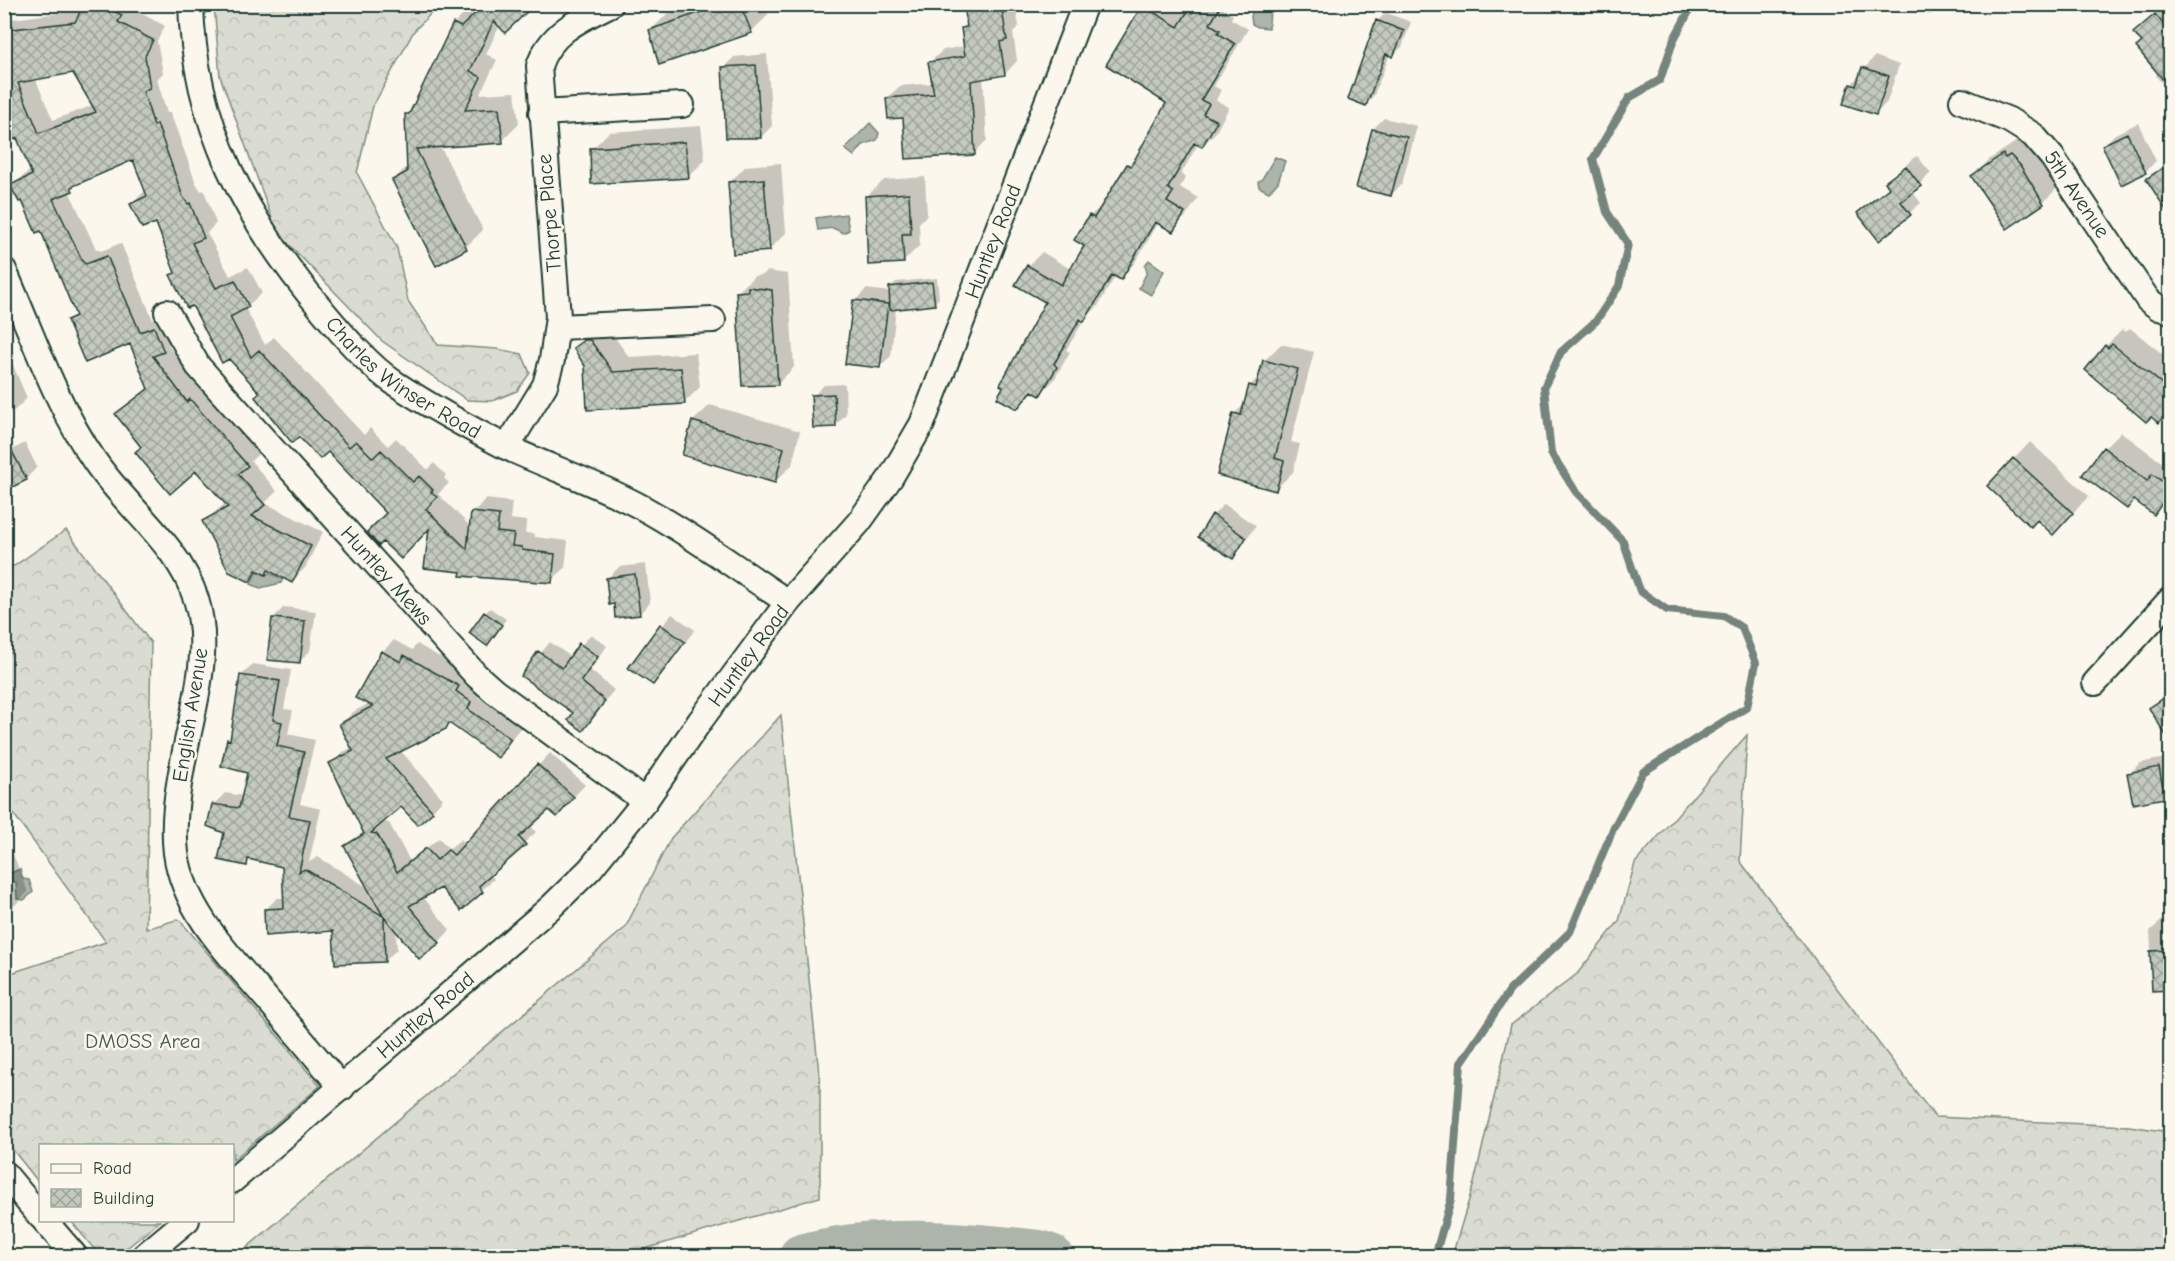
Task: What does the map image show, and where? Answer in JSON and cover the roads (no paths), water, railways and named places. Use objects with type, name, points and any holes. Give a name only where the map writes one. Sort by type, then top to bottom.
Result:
[{"type":"street","name":"Charles Winser Road","points":[[191,4],[192,47],[207,112],[233,178],[264,237],[339,330],[394,382],[507,447],[596,484],[645,508],[788,602]]},
{"type":"street","name":"Thorpe Place","points":[[507,447],[545,386],[557,327],[539,66],[544,50],[578,21],[611,4]]},
{"type":"street","name":"Huntley Road","points":[[234,1179],[551,907],[590,869],[645,801],[788,602],[859,522],[891,477],[922,424],[1085,4]]},
{"type":"street","name":"5th Avenue","points":[[1962,101],[2009,120],[2033,135],[2052,157],[2148,300],[2159,308],[2170,311]]},
{"type":"street","points":[[541,113],[682,105]]},
{"type":"street","name":"English Avenue","points":[[4,270],[74,429],[112,484],[167,547],[186,574],[195,598],[201,620],[201,670],[176,801],[174,828],[176,856],[184,883],[201,917],[220,944],[342,1088]]},
{"type":"street","name":"Huntley Mews","points":[[167,312],[198,366],[476,675],[494,691],[645,801]]},
{"type":"street","points":[[557,327],[713,320]]},
{"type":"street","points":[[2095,683],[2170,600]]},
{"type":"street","points":[[4,1173],[39,1215]]},
{"type":"street","points":[[45,1222],[75,1257]]},
{"type":"street","points":[[144,1257],[185,1222]]},
{"type":"waterway","points":[[1435,1256],[1451,1199],[1461,1063],[1510,990],[1570,932],[1613,829],[1643,772],[1747,707],[1756,663],[1742,628],[1724,616],[1667,610],[1640,591],[1623,541],[1576,492],[1551,453],[1544,387],[1561,352],[1596,321],[1619,286],[1628,244],[1607,212],[1593,159],[1629,98],[1660,80],[1674,39],[1693,4]]},
{"type":"waterway","points":[[801,1256],[830,1249],[889,1243],[949,1244],[1039,1252],[1051,1256]]},
{"type":"park label","name":"DMOSS Area","points":[[143,1041]]}]
